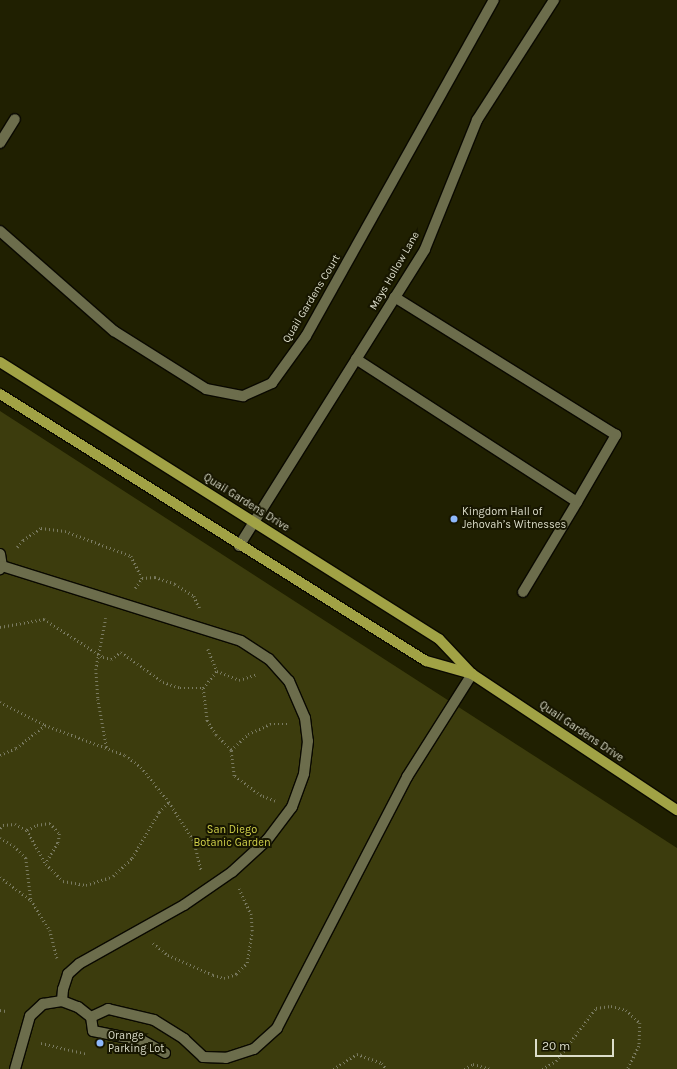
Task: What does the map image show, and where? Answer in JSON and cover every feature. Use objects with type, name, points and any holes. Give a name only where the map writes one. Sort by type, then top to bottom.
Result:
[{"type":"main road","name":"Quail Gardens Drive","points":[[0,362],[438,639],[472,674],[677,810]]},
{"type":"main road","name":"Quail Gardens Drive","points":[[0,394],[240,546],[426,661],[472,674]]},
{"type":"street","name":"Quail Gardens Court","points":[[0,232],[114,331],[206,390],[244,396],[272,383],[306,336],[494,0]]},
{"type":"street","name":"Mays Hollow Lane","points":[[240,546],[425,249],[477,120],[554,0]]},
{"type":"street","points":[[0,143],[15,119]]},
{"type":"street","points":[[394,297],[616,435],[524,592]]},
{"type":"street","points":[[356,359],[577,502]]},
{"type":"street","points":[[0,554],[1,568],[112,600],[241,641],[274,664],[289,681],[305,718],[308,741],[304,774],[292,807],[267,840],[232,872],[206,890],[79,964],[68,974],[63,989],[62,1001]]},
{"type":"street","points":[[91,1017],[108,1009],[154,1020],[184,1039],[203,1057],[226,1058],[254,1049],[276,1028],[407,777],[472,674]]},
{"type":"street","points":[[15,1069],[22,1039],[31,1014],[43,1004],[62,1001],[78,1007],[91,1017],[92,1031],[144,1041],[165,1053]]},
{"type":"path","points":[[1,568],[23,540],[41,528],[65,531],[131,556],[142,578]]},
{"type":"path","points":[[108,749],[98,699],[98,653],[112,600]]},
{"type":"path","points":[[0,627],[44,619],[98,653],[111,659],[122,652],[163,682],[180,688],[203,688]]},
{"type":"path","points":[[274,664],[262,672],[239,680],[217,671],[203,688],[207,721],[216,735],[231,750],[234,776],[261,796],[292,807]]},
{"type":"path","points":[[0,702],[45,725],[125,755],[142,767],[169,802],[194,841],[206,890]]},
{"type":"path","points":[[231,750],[248,734],[263,727],[305,718]]},
{"type":"path","points":[[0,755],[16,748],[45,725]]},
{"type":"path","points":[[0,828],[3,825],[15,824],[27,830],[46,864],[63,881],[86,885],[113,876],[132,858],[159,812],[169,802]]},
{"type":"path","points":[[27,830],[37,824],[50,823],[60,834],[58,843],[46,864]]},
{"type":"path","points":[[0,838],[14,846],[26,858],[31,900]]},
{"type":"path","points":[[142,927],[149,940],[185,964],[224,978],[236,974],[247,963],[252,931],[251,914],[232,872]]},
{"type":"path","points":[[0,877],[31,900],[50,930],[56,962]]},
{"type":"path","points":[[542,1069],[556,1061],[596,1008],[611,1006],[626,1010],[640,1023],[638,1046],[628,1069]]},
{"type":"path","points":[[0,1010],[6,1011]]},
{"type":"path","points":[[22,1039],[87,1054]]},
{"type":"path","points":[[333,1069],[357,1054],[382,1063],[386,1069]]},
{"type":"path","points":[[464,1069],[473,1064],[491,1069]]},
{"type":"green space","name":"San Diego Botanic Garden","points":[[0,411],[677,848],[677,1069],[0,1069]]},
{"type":"place","name":"Kingdom Hall of Jehovah’s Witnesses","points":[[454,519]]},
{"type":"place","name":"Orange Parking Lot","points":[[100,1043]]}]
